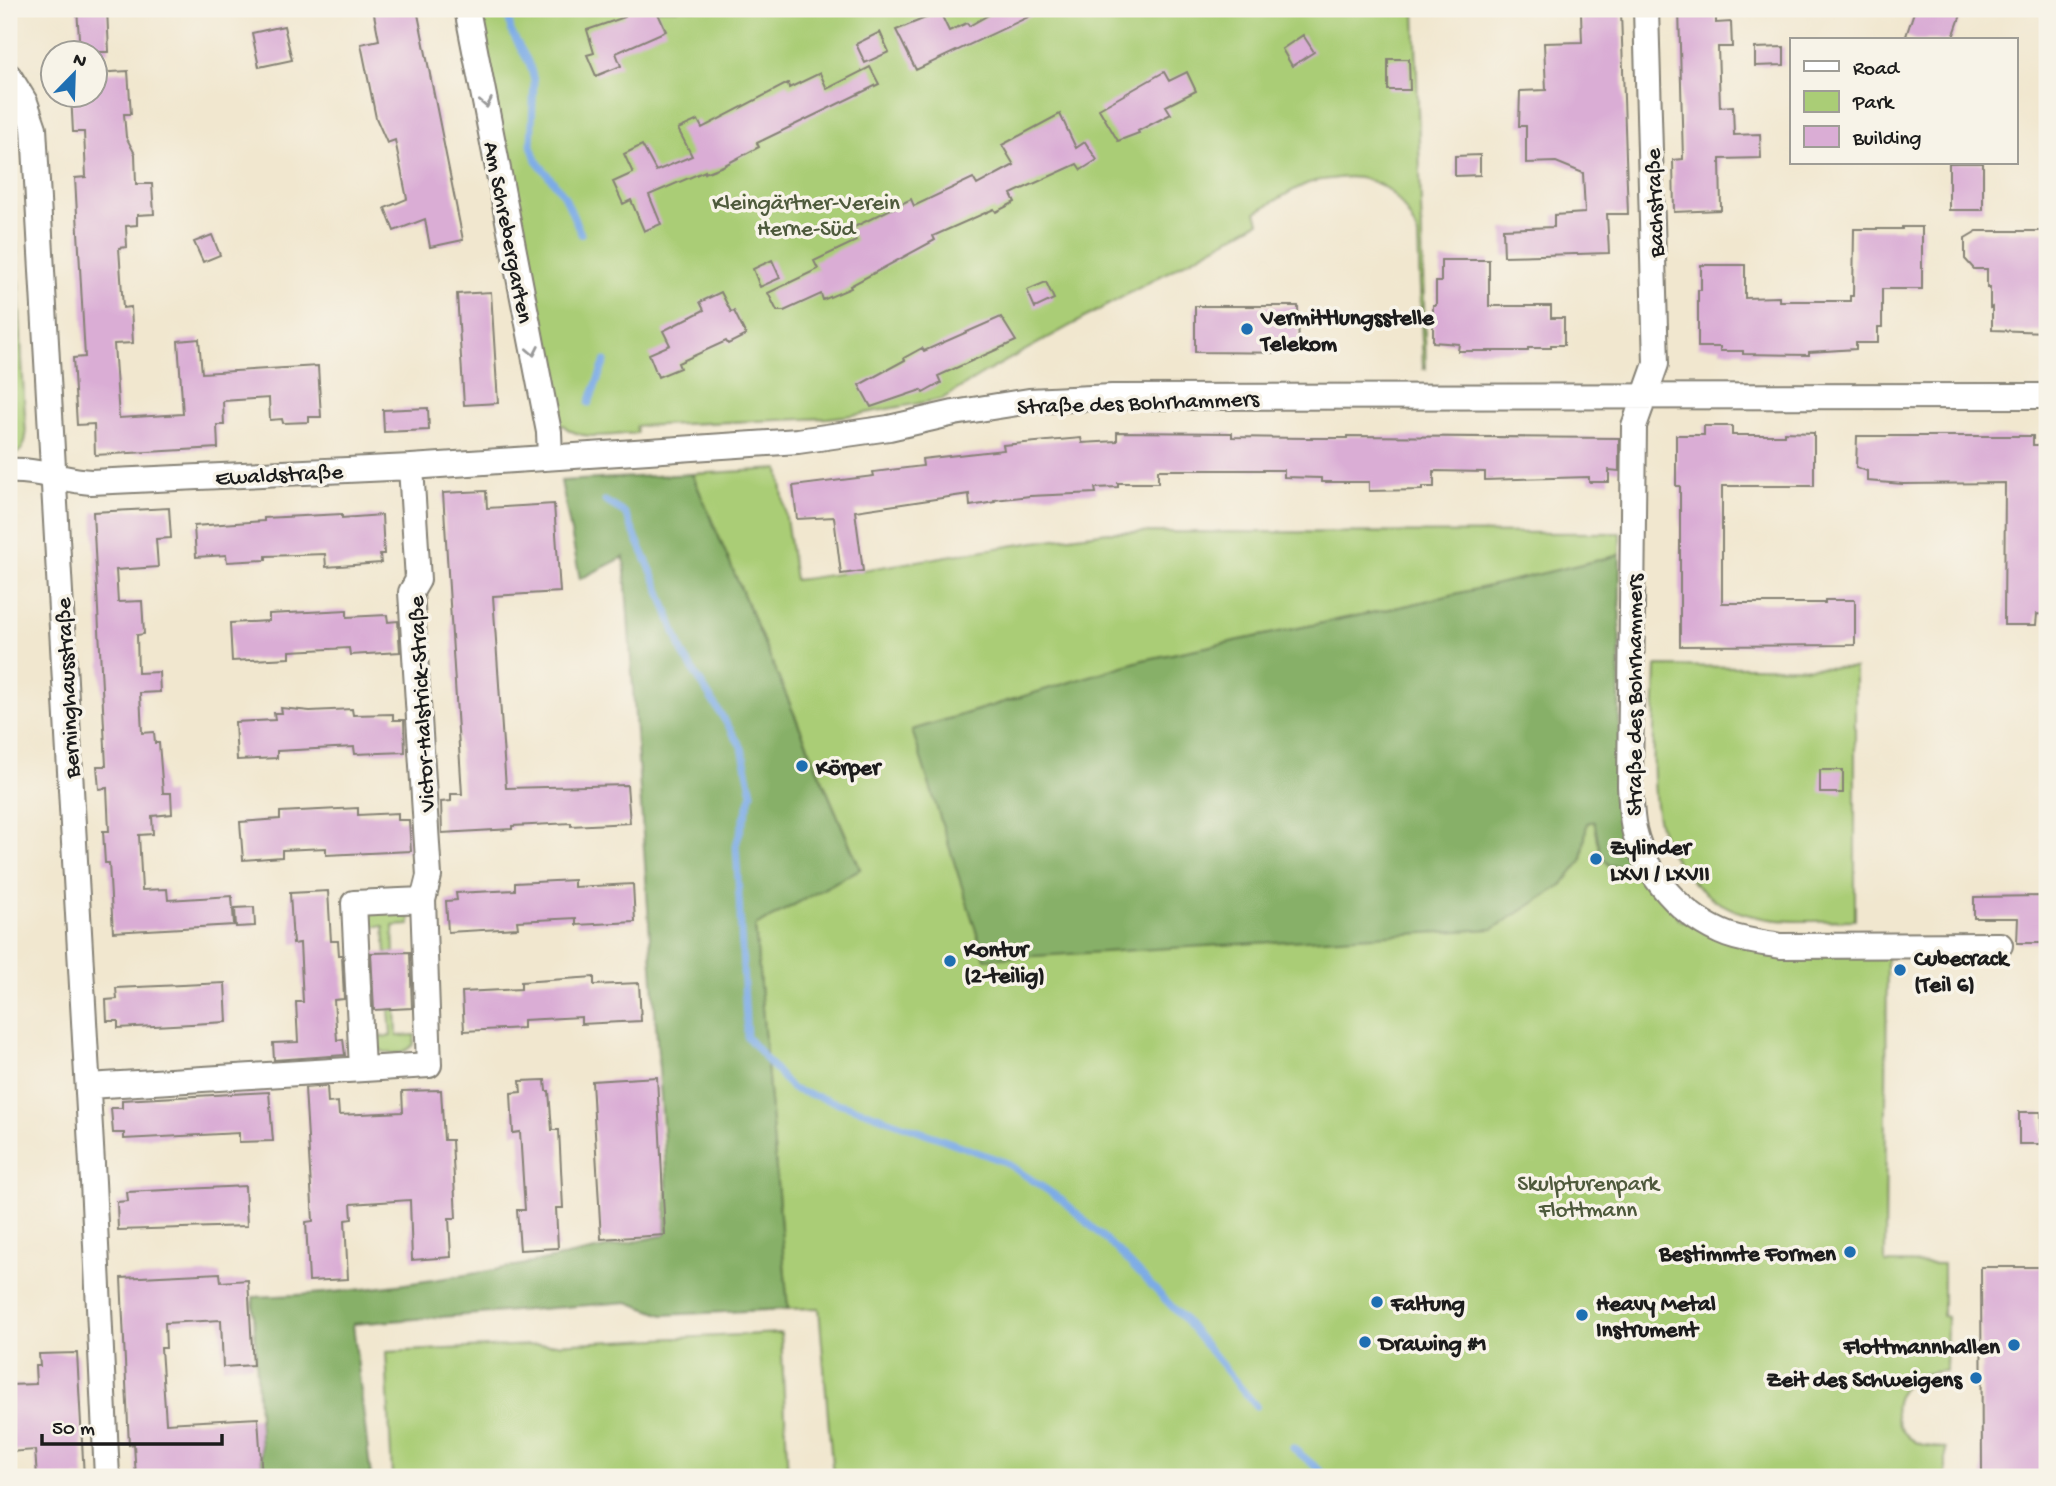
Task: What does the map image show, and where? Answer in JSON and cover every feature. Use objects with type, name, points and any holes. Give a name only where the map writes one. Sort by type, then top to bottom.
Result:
[{"type":"street","name":"Am Schrebergarten","points":[[467,9],[549,432],[550,457]]},
{"type":"street","name":"Bachstraße","points":[[1645,396],[1656,365],[1646,9]]},
{"type":"street","name":"Berninghausstraße","points":[[9,76],[25,102],[34,128],[88,1086],[107,1477]]},
{"type":"street","name":"Straße des Bohrhammers","points":[[1645,396],[1634,426],[1630,786],[1634,830],[1652,872],[1667,892],[1702,922],[1728,935],[1759,943],[1781,946],[2000,945]]},
{"type":"street","name":"Straße des Bohrhammers","points":[[550,457],[798,441],[888,428],[954,413],[1043,401],[1126,397],[2047,396]]},
{"type":"street","name":"Ewaldstraße","points":[[9,471],[90,482],[411,467],[550,457]]},
{"type":"street","name":"Victor-Halstrick-Straße","points":[[88,1086],[429,1065],[423,900],[429,876],[411,592],[418,580],[411,467]]},
{"type":"street","points":[[362,1069],[354,903],[423,900]]},
{"type":"green space","name":"Kleingärtner-Verein Herne-Süd","points":[[480,9],[1415,9],[1426,369],[1423,369],[1418,236],[1412,221],[1386,189],[1375,182],[1348,177],[1314,182],[1292,191],[1256,212],[1259,222],[986,372],[942,399],[828,418],[636,426],[637,433],[608,436],[588,436],[570,431],[563,425],[557,426],[481,37]]},
{"type":"green space","points":[[9,242],[16,242],[26,436],[21,449],[9,456]]},
{"type":"green space","name":"Skulpturenpark Flottmann","points":[[779,469],[795,580],[1109,532],[1620,533],[1620,555],[1409,605],[1143,660],[912,730],[1582,860],[1586,823],[1595,821],[1601,855],[1632,855],[1680,920],[1887,956],[1885,1263],[1943,1264],[1943,1316],[1947,1317],[1946,1371],[1923,1375],[1907,1384],[1898,1397],[1895,1411],[1899,1425],[1909,1437],[1925,1446],[1946,1448],[1946,1477],[833,1477],[819,1308],[788,1309],[755,926],[860,868],[692,474]]},
{"type":"green space","points":[[692,474],[860,869],[755,926],[788,1309],[663,1315],[628,1302],[353,1324],[371,1477],[262,1477],[253,1297],[408,1284],[512,1267],[665,1235],[667,1186],[624,557],[580,579],[561,481]]},
{"type":"green space","points":[[1620,555],[1619,790],[1632,855],[1622,867],[1609,865],[1601,855],[1594,821],[1587,823],[1582,860],[1562,885],[1493,929],[985,959],[912,730],[1143,660],[1409,605]]},
{"type":"green space","points":[[1656,666],[1855,668],[1855,920],[1782,920],[1739,912],[1704,892],[1677,863],[1660,826],[1656,806]]},
{"type":"green space","points":[[404,910],[410,918],[410,925],[393,926],[394,953],[386,953],[384,926],[367,926],[368,919],[372,912]]},
{"type":"green space","points":[[389,1009],[396,1009],[397,1036],[415,1035],[414,1044],[403,1052],[384,1052],[374,1044],[372,1037],[391,1036]]},
{"type":"green space","points":[[781,1333],[788,1477],[392,1477],[386,1352]]},
{"type":"building","points":[[77,9],[107,9],[109,52],[108,38],[79,38]]},
{"type":"building","points":[[373,9],[417,9],[463,240],[430,247],[425,219],[394,231],[385,208],[407,199],[395,140],[387,143],[376,118],[361,44],[379,40]]},
{"type":"building","points":[[621,9],[656,9],[666,31],[616,53],[621,66],[596,76],[587,55],[594,53],[587,30],[625,17]]},
{"type":"building","points":[[999,9],[1045,9],[916,70],[896,30],[940,12],[949,31],[967,23],[969,26]]},
{"type":"building","points":[[1679,9],[1716,9],[1716,23],[1731,22],[1732,47],[1718,47],[1720,107],[1733,106],[1734,135],[1760,134],[1761,158],[1720,159],[1721,210],[1674,212],[1673,160],[1683,159]]},
{"type":"building","points":[[1915,9],[1963,9],[1953,38],[1906,36]]},
{"type":"building","points":[[1621,12],[1628,214],[1607,214],[1609,253],[1504,256],[1503,229],[1554,227],[1554,215],[1585,213],[1583,173],[1556,162],[1526,163],[1526,126],[1519,126],[1520,91],[1546,90],[1544,43],[1582,42],[1581,13]]},
{"type":"building","points":[[284,26],[292,60],[259,67],[252,33]]},
{"type":"building","points":[[880,32],[889,52],[865,63],[856,44]]},
{"type":"building","points":[[1303,35],[1314,52],[1292,66],[1282,49]]},
{"type":"building","points":[[1784,47],[1784,65],[1755,66],[1755,48]]},
{"type":"building","points":[[1388,59],[1409,59],[1410,90],[1388,90]]},
{"type":"building","points":[[870,67],[879,84],[757,143],[759,147],[723,166],[649,195],[661,224],[644,231],[631,200],[623,204],[613,182],[633,173],[624,154],[642,145],[656,171],[692,156],[678,129],[698,120],[702,128],[788,83],[789,88],[820,73],[827,89]]},
{"type":"building","points":[[128,71],[131,114],[124,114],[126,137],[135,154],[136,184],[152,184],[154,214],[137,215],[137,225],[126,226],[127,247],[119,248],[123,308],[131,307],[133,343],[114,344],[119,418],[183,414],[178,341],[199,339],[202,373],[318,366],[321,417],[309,417],[309,422],[283,423],[282,419],[270,420],[269,398],[223,401],[224,425],[217,425],[218,448],[95,455],[94,424],[77,425],[73,358],[85,357],[75,178],[86,177],[84,132],[73,132],[72,108],[108,108],[108,72]]},
{"type":"building","points":[[1164,72],[1169,81],[1187,72],[1196,91],[1166,106],[1171,114],[1138,131],[1139,133],[1118,141],[1099,109]]},
{"type":"building","points":[[1060,114],[1076,148],[1085,142],[1097,160],[1081,170],[1077,164],[1011,194],[1015,202],[933,236],[935,240],[850,286],[851,288],[823,300],[821,294],[784,311],[777,311],[768,293],[818,269],[814,261],[856,241],[850,229],[911,199],[914,206],[973,178],[977,185],[1014,165],[1002,145]]},
{"type":"building","points":[[1480,155],[1480,175],[1455,176],[1455,156]]},
{"type":"building","points":[[1949,164],[1983,164],[1983,210],[1949,210]]},
{"type":"building","points":[[1922,227],[1922,289],[1882,289],[1882,327],[1878,327],[1878,343],[1856,343],[1856,349],[1809,352],[1809,355],[1743,354],[1743,351],[1720,351],[1720,347],[1698,347],[1701,265],[1745,265],[1745,298],[1850,301],[1850,296],[1853,296],[1854,229]]},
{"type":"building","points":[[1977,231],[2047,231],[2047,332],[1992,330],[1987,269],[1974,269],[1965,259],[1965,238]]},
{"type":"building","points":[[212,235],[220,255],[203,262],[194,242]]},
{"type":"building","points":[[772,260],[780,278],[760,287],[753,269]]},
{"type":"building","points":[[1441,260],[1489,260],[1489,306],[1551,306],[1551,318],[1564,318],[1564,345],[1528,348],[1528,351],[1458,351],[1459,344],[1433,342],[1433,305],[1436,305],[1436,282],[1441,282]]},
{"type":"building","points":[[1046,282],[1054,299],[1035,308],[1027,290]]},
{"type":"building","points":[[491,292],[498,403],[464,405],[457,294]]},
{"type":"building","points":[[721,292],[746,335],[678,363],[680,368],[658,377],[649,354],[670,345],[663,331],[704,310],[700,302]]},
{"type":"building","name":"Vermittlungsstelle Telekom","points":[[1195,306],[1298,306],[1299,353],[1195,352]]},
{"type":"building","points":[[1001,317],[1016,341],[938,376],[941,383],[923,393],[921,390],[871,407],[859,385],[922,348],[924,351]]},
{"type":"building","points":[[428,408],[429,430],[384,432],[383,410]]},
{"type":"building","points":[[1704,426],[1732,426],[1732,435],[1814,433],[1814,486],[1722,486],[1722,603],[1825,603],[1825,600],[1855,600],[1855,645],[1680,646],[1680,486],[1676,486],[1676,435],[1704,435]]},
{"type":"building","points":[[1117,432],[1232,433],[1232,437],[1307,438],[1619,438],[1619,471],[1609,470],[1609,482],[1589,482],[1589,477],[1485,480],[1485,472],[1434,471],[1434,487],[1422,487],[1422,490],[1369,491],[1369,482],[1321,482],[1321,478],[1284,477],[1284,470],[1158,470],[1158,483],[1118,483],[1118,487],[1095,488],[1096,493],[1030,496],[970,506],[969,494],[855,511],[863,571],[841,574],[834,517],[797,519],[793,486],[874,476],[873,472],[923,466],[922,459],[1004,450],[1003,445],[1081,438],[1082,443],[1117,441]]},
{"type":"building","points":[[1857,436],[2033,436],[2033,445],[2047,445],[2047,615],[2037,614],[2036,625],[2004,625],[2005,483],[1903,484],[1867,481],[1867,471],[1856,467]]},
{"type":"building","points":[[486,491],[487,508],[554,504],[560,592],[493,596],[506,788],[627,785],[630,823],[512,826],[512,829],[442,833],[441,802],[451,801],[451,794],[462,794],[443,493]]},
{"type":"building","points":[[169,508],[171,538],[156,539],[158,567],[116,570],[118,602],[142,601],[144,634],[137,635],[138,673],[159,672],[160,692],[140,693],[142,733],[154,732],[155,743],[159,743],[163,793],[171,793],[172,814],[152,816],[153,834],[139,835],[142,890],[167,889],[168,900],[232,896],[234,925],[113,932],[109,863],[105,863],[103,831],[109,831],[107,788],[99,789],[97,766],[106,766],[93,512]]},
{"type":"building","points":[[342,514],[342,518],[382,515],[384,554],[380,554],[381,563],[326,567],[325,554],[266,556],[266,560],[227,562],[226,555],[196,557],[194,526],[264,521],[264,518]]},
{"type":"building","points":[[347,610],[347,617],[387,615],[388,622],[398,621],[400,652],[350,655],[349,648],[290,651],[290,658],[232,661],[230,623],[269,621],[269,614]]},
{"type":"building","points":[[281,708],[310,711],[352,709],[353,715],[393,714],[393,720],[404,720],[405,752],[355,754],[354,747],[277,751],[277,758],[237,760],[235,722],[275,720],[274,713],[282,713]]},
{"type":"building","points":[[1820,770],[1843,770],[1843,793],[1820,793]]},
{"type":"building","points":[[358,808],[358,815],[398,813],[398,820],[409,820],[411,851],[326,855],[326,848],[282,850],[282,857],[243,860],[240,822],[280,819],[280,812]]},
{"type":"building","points":[[574,880],[574,887],[633,884],[635,922],[576,925],[576,918],[517,921],[518,928],[448,932],[446,901],[457,900],[456,893],[515,890],[515,883]]},
{"type":"building","points":[[328,891],[331,941],[338,941],[339,955],[342,955],[344,999],[334,1000],[337,1040],[343,1039],[345,1055],[274,1060],[273,1043],[298,1042],[296,1002],[303,1002],[300,943],[293,944],[290,893]]},
{"type":"building","points":[[2047,896],[2047,943],[2017,943],[2018,918],[1974,918],[1974,897]]},
{"type":"building","points":[[254,907],[255,926],[236,927],[235,908]]},
{"type":"building","points":[[410,952],[412,1008],[374,1010],[371,953]]},
{"type":"building","points":[[594,977],[594,985],[639,983],[641,1021],[581,1024],[581,1017],[523,1020],[523,1028],[464,1031],[462,992],[521,989],[521,982]]},
{"type":"building","points":[[225,983],[227,1022],[118,1028],[118,1021],[107,1021],[106,1000],[117,999],[116,988]]},
{"type":"building","points":[[657,1077],[665,1235],[601,1239],[592,1081]]},
{"type":"building","points":[[545,1080],[546,1091],[549,1091],[552,1130],[559,1130],[563,1208],[556,1208],[558,1248],[520,1250],[517,1210],[525,1210],[520,1132],[513,1133],[511,1093],[521,1092],[520,1081]]},
{"type":"building","points":[[327,1086],[328,1103],[338,1102],[339,1115],[403,1112],[402,1091],[441,1090],[444,1140],[452,1140],[456,1218],[449,1218],[451,1257],[412,1260],[410,1200],[351,1204],[352,1219],[345,1220],[348,1279],[309,1281],[306,1222],[313,1221],[305,1088]]},
{"type":"building","points":[[269,1092],[273,1141],[239,1142],[239,1133],[124,1139],[124,1133],[113,1133],[111,1108],[122,1108],[122,1100]]},
{"type":"building","points":[[2019,1112],[2041,1112],[2041,1144],[2019,1144]]},
{"type":"building","points":[[245,1186],[247,1226],[118,1230],[117,1202],[128,1201],[127,1192]]},
{"type":"building","name":"Flottmannhallen","points":[[1981,1267],[2047,1267],[2047,1477],[1982,1477]]},
{"type":"building","points":[[220,1273],[221,1282],[248,1280],[253,1365],[223,1367],[221,1320],[165,1323],[166,1348],[161,1348],[166,1423],[258,1418],[262,1477],[136,1477],[134,1444],[129,1445],[121,1278]]},
{"type":"building","points":[[77,1353],[84,1477],[37,1476],[35,1450],[9,1452],[9,1385],[36,1384],[35,1366],[40,1366],[39,1354]]},
{"type":"waterway","points":[[507,9],[511,31],[530,65],[534,81],[531,145],[536,160],[564,195],[581,234]]},
{"type":"waterway","points":[[589,403],[605,361]]},
{"type":"waterway","points":[[605,501],[625,513],[658,586],[683,654],[742,748],[752,793],[736,845],[747,1037],[792,1089],[864,1111],[1005,1162],[1062,1200],[1117,1250],[1183,1318],[1256,1406]]},
{"type":"waterway","points":[[1293,1448],[1328,1477]]},
{"type":"place","name":"Vermittlungsstelle Telekom","points":[[1247,329]]},
{"type":"place","name":"Körper","points":[[802,766]]},
{"type":"place","name":"Zylinder LXVI / LXVII","points":[[1596,859]]},
{"type":"place","name":"Kontur (2-teilig)","points":[[950,961]]},
{"type":"place","name":"Cubecrack (Teil 6)","points":[[1900,970]]},
{"type":"place","name":"Bestimmte Formen","points":[[1850,1252]]},
{"type":"place","name":"Faltung","points":[[1377,1302]]},
{"type":"place","name":"Heavy Metal Instrument","points":[[1582,1315]]},
{"type":"place","name":"Drawing #1","points":[[1365,1342]]},
{"type":"place","name":"Flottmannhallen","points":[[2014,1345]]},
{"type":"place","name":"Zeit des Schweigens","points":[[1976,1378]]}]
